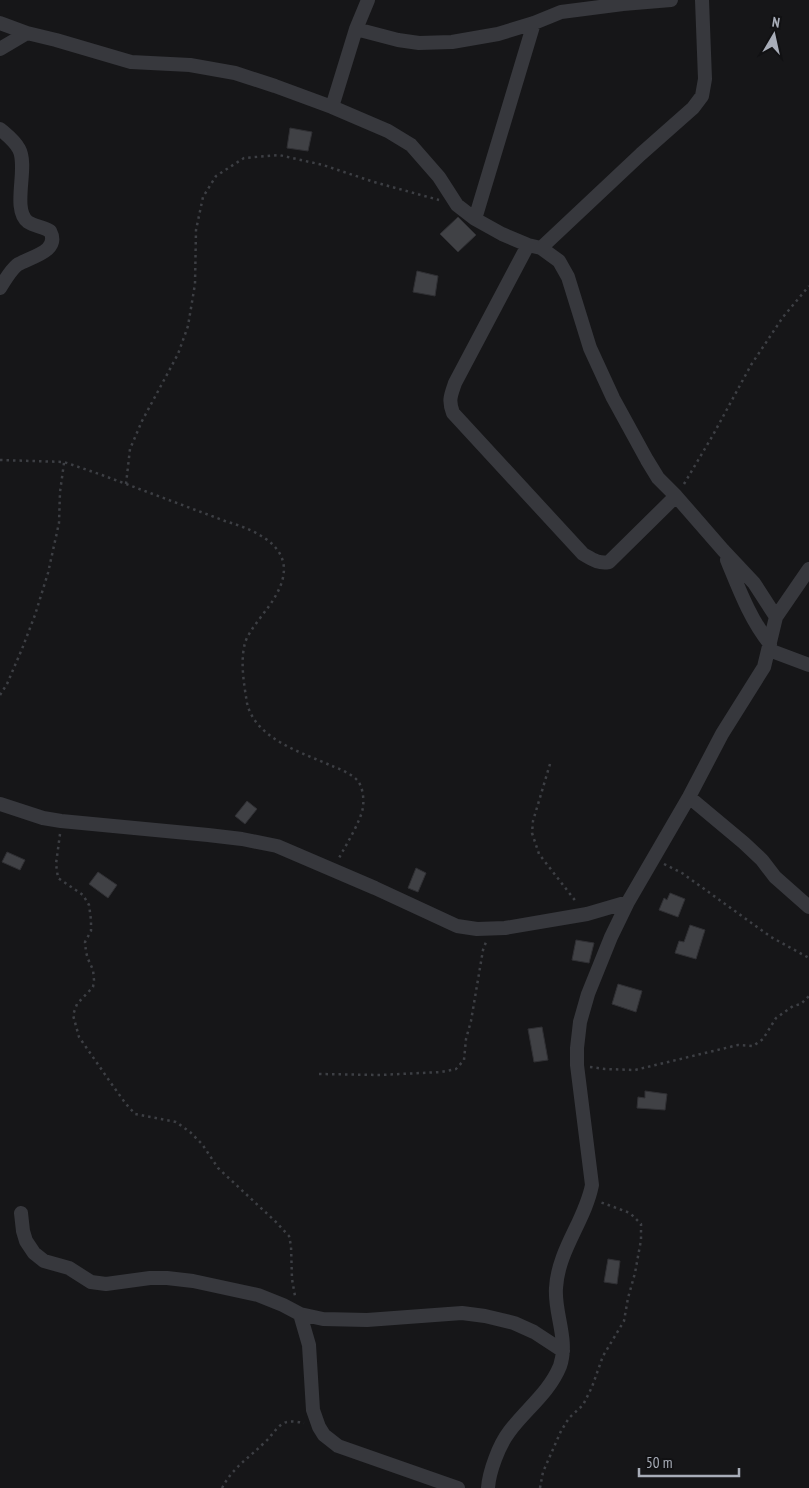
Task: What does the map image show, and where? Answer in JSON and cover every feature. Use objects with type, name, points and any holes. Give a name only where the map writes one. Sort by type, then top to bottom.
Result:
[{"type":"street","points":[[332,107],[356,29],[368,0]]},
{"type":"street","points":[[356,29],[398,40],[419,43],[452,42],[498,34],[569,10],[671,0]]},
{"type":"street","points":[[676,496],[609,562],[596,562],[583,554],[453,413],[450,405],[456,382],[534,247],[693,108],[702,96],[704,79],[702,0]]},
{"type":"street","points":[[0,23],[28,33],[131,62],[190,65],[235,73],[332,107],[388,131],[411,145],[439,177],[457,205],[475,219],[502,234],[534,247],[559,261],[568,277],[590,348],[613,398],[647,460],[658,478],[754,583],[776,617]]},
{"type":"street","points":[[475,219],[534,23]]},
{"type":"street","points":[[0,49],[28,33]]},
{"type":"street","points":[[0,130],[20,149],[22,159],[21,208],[23,216],[28,222],[50,231],[52,238],[48,248],[43,253],[17,265],[9,273],[0,288]]},
{"type":"street","points":[[723,550],[746,606],[769,647],[809,665]]},
{"type":"street","points":[[488,1488],[488,1481],[501,1445],[509,1432],[551,1385],[560,1365],[563,1351],[561,1326],[555,1302],[558,1271],[562,1258],[584,1214],[590,1198],[592,1185],[592,1172],[577,1065],[580,1022],[588,994],[611,937],[628,902],[690,797],[722,734],[764,667],[776,617],[809,569]]},
{"type":"street","points":[[690,797],[744,843],[762,860],[775,877],[809,908]]},
{"type":"street","points":[[0,804],[61,822],[122,826],[242,839],[277,846],[392,895],[457,926],[477,929],[505,928],[586,914],[628,902]]},
{"type":"street","points":[[21,1213],[26,1241],[34,1253],[44,1260],[69,1268],[91,1282],[106,1284],[150,1278],[193,1281],[264,1297],[283,1304],[300,1314],[317,1318],[350,1320],[462,1313],[485,1316],[514,1323],[534,1332],[563,1351]]},
{"type":"street","points":[[300,1314],[309,1345],[313,1410],[324,1435],[338,1446],[458,1488]]},
{"type":"path","points":[[126,484],[130,450],[142,421],[178,354],[188,326],[195,284],[196,230],[203,197],[216,176],[244,158],[279,155],[323,165],[417,195],[457,205]]},
{"type":"path","points":[[676,496],[750,366],[782,317],[809,286]]},
{"type":"path","points":[[0,460],[64,462],[225,522],[245,527],[266,538],[281,553],[284,564],[283,578],[277,595],[246,641],[242,663],[244,684],[248,706],[260,728],[282,744],[342,770],[358,781],[363,792],[363,808],[333,871]]},
{"type":"path","points":[[0,695],[7,684],[25,641],[48,573],[59,523],[60,492],[64,462]]},
{"type":"path","points":[[550,764],[532,821],[532,834],[538,854],[586,914]]},
{"type":"path","points":[[61,822],[56,864],[58,878],[83,896],[89,905],[91,920],[91,931],[85,942],[94,980],[92,987],[78,1004],[73,1015],[79,1037],[135,1114],[176,1122],[190,1132],[202,1144],[218,1168],[276,1222],[288,1236],[292,1246],[292,1279],[300,1314]]},
{"type":"path","points":[[654,859],[682,873],[771,937],[809,958]]},
{"type":"path","points":[[319,1074],[380,1075],[440,1072],[456,1069],[464,1060],[466,1039],[471,1021],[483,950],[490,929]]},
{"type":"path","points":[[577,1065],[605,1069],[635,1070],[738,1046],[753,1046],[763,1040],[776,1018],[793,1006],[801,1004],[809,996]]},
{"type":"path","points":[[540,1488],[543,1472],[561,1431],[569,1418],[583,1405],[592,1387],[603,1356],[624,1321],[641,1240],[641,1224],[630,1213],[590,1198]]},
{"type":"path","points":[[222,1488],[227,1478],[237,1467],[284,1423],[290,1421],[319,1427]]},
{"type":"building","points":[[290,128],[312,132],[308,151],[287,148]]},
{"type":"building","points":[[458,217],[476,235],[458,252],[440,234]]},
{"type":"building","points":[[417,271],[438,276],[435,296],[413,292]]},
{"type":"building","points":[[247,801],[257,809],[245,824],[235,816]]},
{"type":"building","points":[[7,852],[25,860],[20,870],[2,862]]},
{"type":"building","points":[[416,868],[426,873],[418,892],[408,888]]},
{"type":"building","points":[[98,872],[117,885],[108,898],[89,884]]},
{"type":"building","points":[[670,893],[685,899],[678,917],[659,910],[664,898],[667,900]]},
{"type":"building","points":[[690,925],[705,930],[696,959],[675,953],[679,941],[684,942]]},
{"type":"building","points":[[576,940],[594,943],[589,963],[572,960]]},
{"type":"building","points":[[618,984],[642,991],[636,1012],[612,1004]]},
{"type":"building","points":[[542,1027],[548,1060],[534,1062],[528,1029]]},
{"type":"building","points":[[645,1091],[667,1094],[665,1110],[637,1108],[638,1097],[645,1098]]},
{"type":"building","points":[[608,1259],[620,1261],[617,1284],[604,1282]]}]
